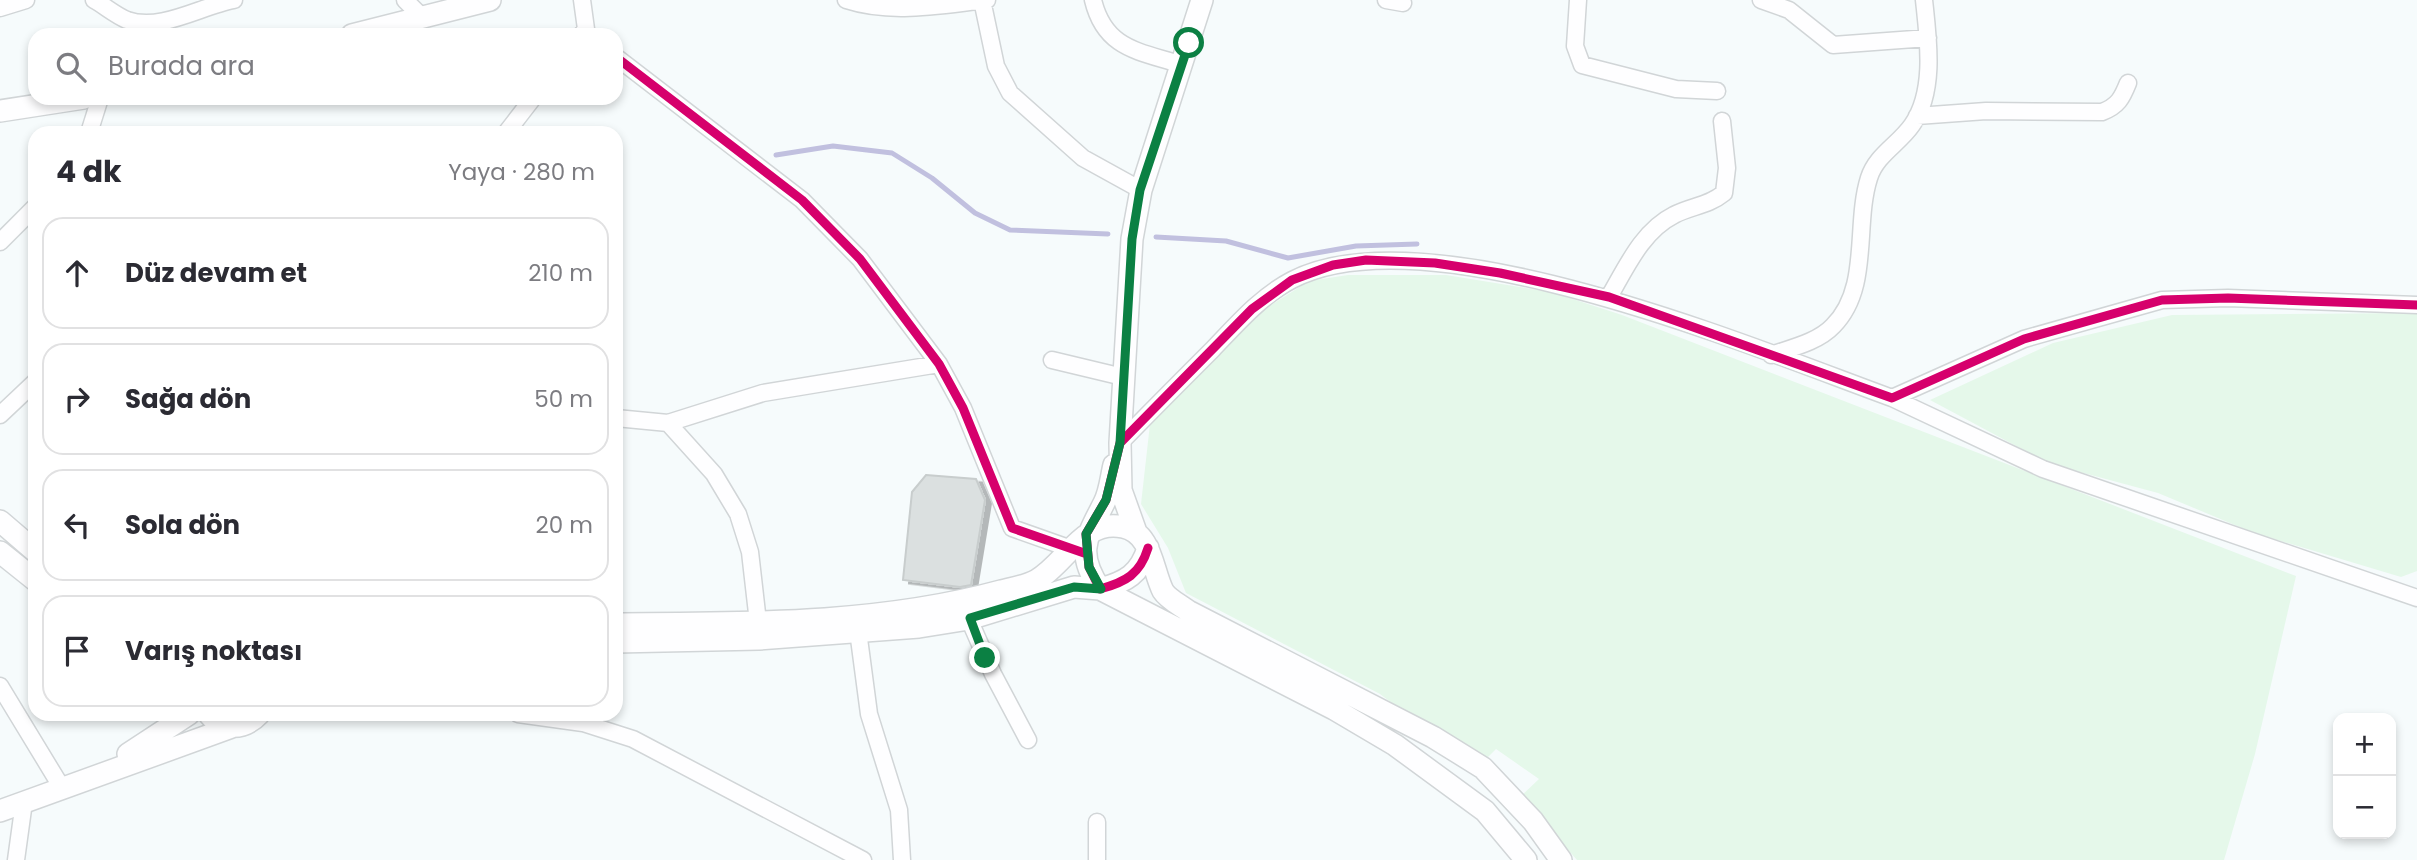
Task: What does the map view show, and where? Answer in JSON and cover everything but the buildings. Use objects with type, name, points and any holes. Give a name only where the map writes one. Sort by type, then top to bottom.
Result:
[{"type":"main road","points":[[379,28],[490,0]]},
{"type":"main road","points":[[1202,0],[1140,190],[1132,239],[1123,377],[1121,490],[1164,593],[1188,611],[1433,737],[1483,768],[1533,821],[1561,860]]},
{"type":"main road","points":[[0,111],[39,105]]},
{"type":"main road","points":[[1120,443],[1106,500],[1082,546],[1094,579],[1101,589],[1230,659],[1334,709],[1395,745],[1485,811],[1526,860]]},
{"type":"main road","points":[[0,521],[28,545]]},
{"type":"main road","points":[[623,624],[758,622],[908,611],[965,600],[1036,581],[1082,546],[1104,525],[1123,527],[1142,540]]},
{"type":"main road","points":[[623,642],[759,639],[919,627],[970,618],[1074,587],[1101,589],[1124,582],[1142,565],[1142,540]]},
{"type":"main road","points":[[0,552],[28,574]]},
{"type":"main road","points":[[84,779],[180,721]]},
{"type":"main road","points":[[217,721],[232,727]]},
{"type":"main road","points":[[0,811],[252,721]]},
{"type":"street","points":[[0,8],[26,0]]},
{"type":"street","points":[[94,0],[128,20],[145,23],[234,0]]},
{"type":"street","points":[[405,0],[422,17]]},
{"type":"street","points":[[582,0],[585,28]]},
{"type":"street","points":[[846,0],[862,5],[909,9],[984,0],[996,66],[1010,93],[1083,158],[1140,190]]},
{"type":"street","points":[[1093,0],[1101,22],[1115,41],[1182,65]]},
{"type":"street","points":[[1386,0],[1403,3]]},
{"type":"street","points":[[1578,0],[1575,46],[1582,65],[1676,89],[1717,91]]},
{"type":"street","points":[[1761,0],[1789,10],[1833,45],[1928,37]]},
{"type":"street","points":[[1771,355],[1819,336],[1833,326],[1842,313],[1859,265],[1869,176],[1875,164],[1917,116],[1928,70],[1924,0]]},
{"type":"street","points":[[623,62],[802,200],[860,259],[930,348],[963,408],[1012,528],[1082,546]]},
{"type":"street","points":[[1917,116],[1986,111],[2102,112],[2114,107],[2122,99],[2128,83]]},
{"type":"street","points":[[91,126],[98,105]]},
{"type":"street","points":[[511,126],[528,105]]},
{"type":"street","points":[[1609,298],[1632,258],[1659,224],[1675,214],[1713,202],[1724,193],[1727,168],[1722,121]]},
{"type":"street","points":[[0,242],[28,214]]},
{"type":"street","points":[[1120,443],[1252,309],[1292,280],[1333,265],[1366,260],[1435,263],[1609,298],[1892,398],[2043,470],[2417,598]]},
{"type":"street","points":[[1892,398],[2024,339],[2162,300],[2228,298],[2417,304]]},
{"type":"street","points":[[1052,360],[1123,377]]},
{"type":"street","points":[[623,419],[668,423],[763,393],[939,364]]},
{"type":"street","points":[[0,415],[28,389]]},
{"type":"street","points":[[668,423],[714,474],[738,514],[750,552],[758,622]]},
{"type":"street","points":[[970,618],[992,674],[1027,740]]},
{"type":"street","points":[[858,631],[869,714],[900,810],[902,860]]},
{"type":"street","points":[[0,686],[62,788]]},
{"type":"street","points":[[569,721],[633,739],[863,860]]},
{"type":"street","points":[[16,860],[24,802]]},
{"type":"street","points":[[1097,822],[1097,860]]},
{"type":"green space","points":[[1348,275],[1446,275],[1551,292],[1622,315],[2296,576],[2255,754],[2224,860],[1577,860],[1521,796],[1539,779],[1496,749],[1477,768],[1380,694],[1186,593],[1168,548],[1141,504],[1150,424],[1254,316],[1309,281]]},
{"type":"green space","points":[[2417,313],[2417,571],[2401,577],[2254,533],[2158,493],[2050,464],[1930,400],[2053,343],[2172,315]]},
{"type":"waterway","points":[[776,155],[833,146],[892,153],[932,178],[975,213],[1010,230],[1108,234]]},
{"type":"waterway","points":[[1156,237],[1226,241],[1288,258],[1356,246],[1417,244]]},
{"type":"cycle path","points":[[623,62],[802,200],[860,259],[939,364],[963,408],[1012,528],[1087,554]]},
{"type":"cycle path","points":[[1148,548],[1141,564],[1131,576],[1100,589],[1089,567],[1086,534],[1106,500],[1120,443],[1252,309],[1292,280],[1333,265],[1366,260],[1435,263],[1500,273],[1609,297],[1892,398],[2024,339],[2162,300],[2228,298],[2417,305]]},
{"type":"route","points":[[985,658],[970,618],[1051,592],[1074,587],[1101,589],[1089,567],[1086,534],[1106,500],[1120,443],[1132,239],[1140,190],[1189,43]]}]
